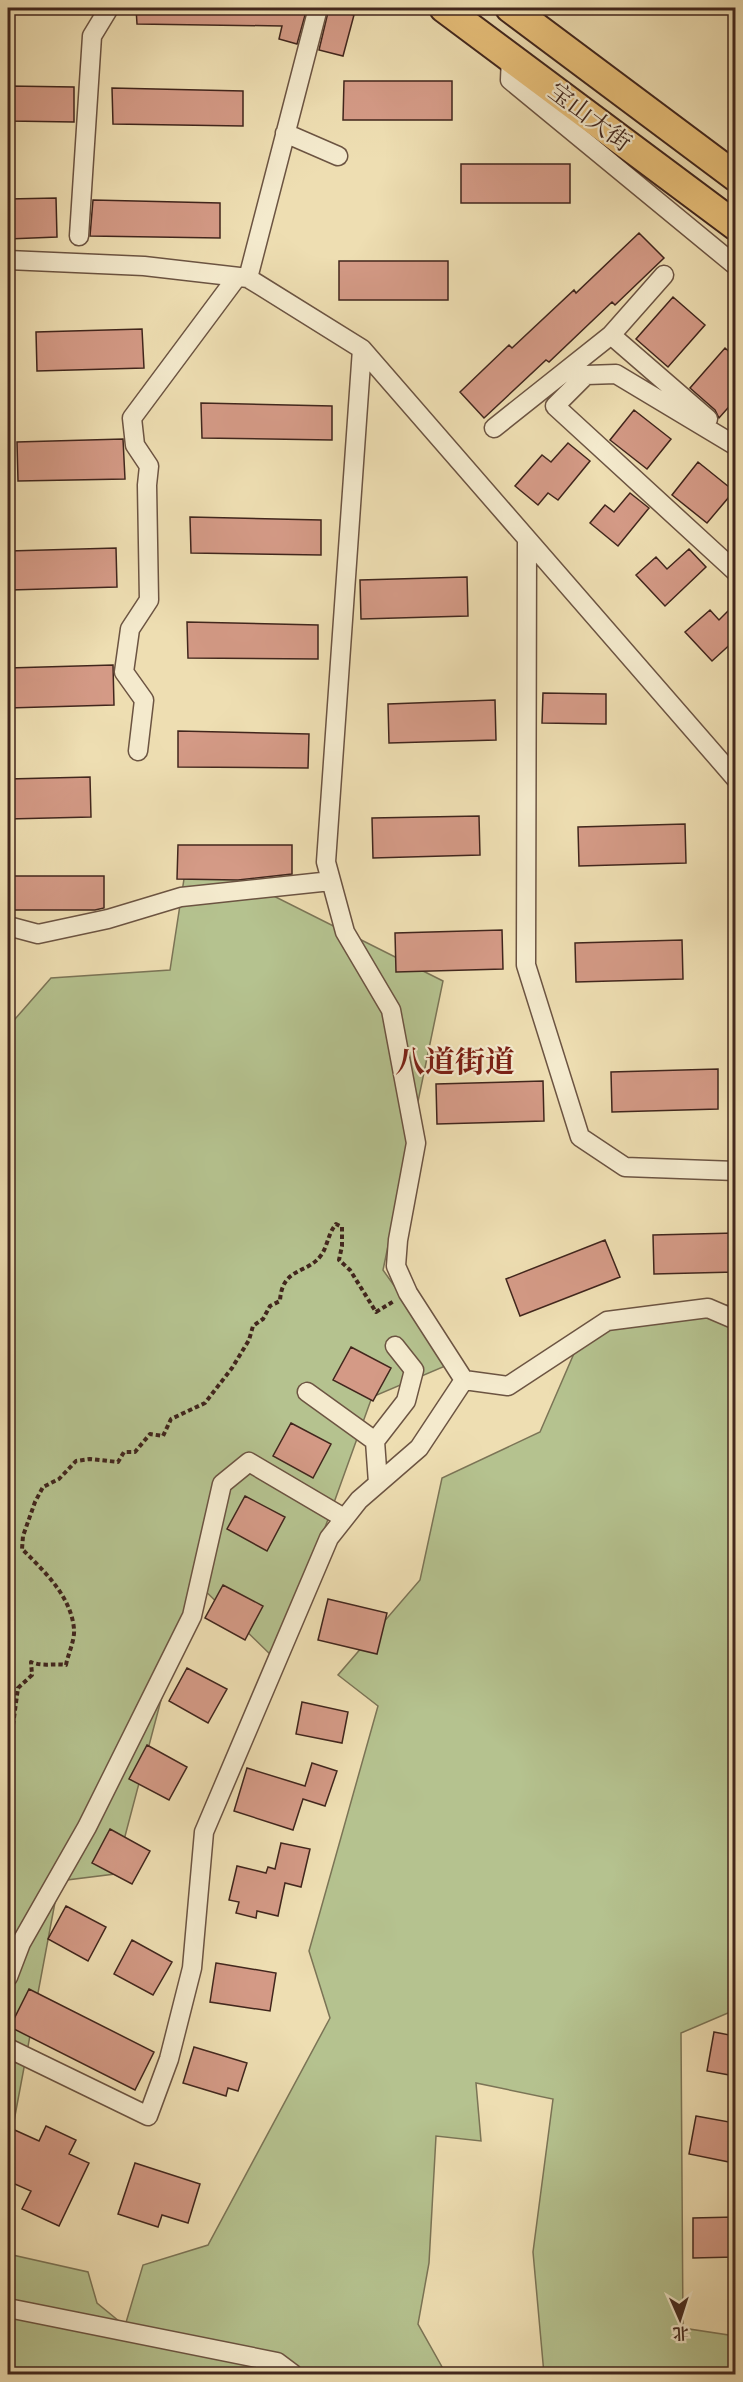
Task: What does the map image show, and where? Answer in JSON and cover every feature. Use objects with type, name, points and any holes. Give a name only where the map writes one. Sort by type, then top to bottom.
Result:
[{"type":"main road","name":"宝山大街","points":[[444,8],[735,226]]},
{"type":"main road","name":"宝山大街","points":[[510,8],[735,177]]},
{"type":"street","points":[[79,236],[92,36],[109,8]]},
{"type":"street","points":[[138,752],[144,700],[124,672],[130,628],[149,600],[147,485],[149,466],[135,445],[132,418],[242,278],[285,133],[318,8]]},
{"type":"street","points":[[511,57],[510,80],[735,266]]},
{"type":"street","points":[[285,133],[338,156]]},
{"type":"street","points":[[8,260],[144,266],[242,278],[362,349],[735,778]]},
{"type":"street","points":[[494,428],[611,335],[664,275]]},
{"type":"street","points":[[611,335],[735,445]]},
{"type":"street","points":[[362,349],[326,862],[345,932],[391,1011],[416,1143],[398,1240],[396,1266],[408,1293],[464,1380],[508,1386],[607,1321],[708,1308],[735,1320]]},
{"type":"street","points":[[735,445],[616,374],[586,375],[555,406],[735,572]]},
{"type":"street","points":[[527,539],[526,965],[580,1137],[626,1167],[735,1171]]},
{"type":"street","points":[[8,926],[38,934],[108,919],[181,897],[331,881]]},
{"type":"street","points":[[378,1483],[375,1441],[406,1401],[414,1370],[395,1346]]},
{"type":"street","points":[[8,2048],[148,2116],[169,2059],[192,1968],[204,1832],[329,1538],[358,1500],[419,1448],[464,1380]]},
{"type":"street","points":[[307,1392],[375,1441]]},
{"type":"street","points":[[8,1977],[21,1943],[87,1827],[192,1616],[222,1484],[249,1462],[344,1518]]},
{"type":"street","points":[[8,2308],[277,2362],[293,2374]]},
{"type":"path","points":[[8,1731],[13,1725],[18,1688],[32,1675],[31,1662],[44,1666],[66,1665],[74,1630],[71,1611],[51,1579],[22,1549],[23,1536],[43,1487],[59,1479],[76,1461],[90,1459],[118,1462],[124,1452],[135,1452],[150,1434],[163,1436],[171,1419],[205,1403],[243,1350],[253,1326],[263,1319],[270,1306],[280,1300],[280,1290],[290,1275],[303,1269],[322,1255],[329,1232],[336,1224],[342,1227],[339,1260],[350,1270],[376,1312],[408,1293]]},
{"type":"green space","points":[[188,853],[443,981],[383,1270],[450,1364],[372,1397],[277,1661],[193,1579],[115,1874],[59,1881],[8,2153],[8,1027],[51,978],[170,970]]},
{"type":"green space","points":[[726,1305],[735,1309],[735,2010],[681,2033],[683,2328],[735,2336],[735,2374],[544,2374],[533,2252],[553,2099],[476,2083],[481,2141],[436,2136],[429,2263],[418,2324],[446,2374],[8,2374],[8,2254],[88,2272],[97,2303],[125,2326],[143,2265],[208,2245],[330,2018],[309,1951],[378,1706],[338,1675],[420,1580],[442,1478],[540,1432],[582,1335]]},
{"type":"building","points":[[136,8],[307,8],[297,44],[279,39],[282,26],[137,24]]},
{"type":"building","points":[[329,8],[354,15],[343,56],[319,50]]},
{"type":"building","points":[[344,81],[452,81],[452,120],[343,120]]},
{"type":"building","points":[[8,86],[74,87],[74,122],[8,121]]},
{"type":"building","points":[[112,88],[243,91],[243,126],[113,124]]},
{"type":"building","points":[[461,164],[570,164],[570,203],[461,203]]},
{"type":"building","points":[[56,198],[57,237],[8,239],[8,199]]},
{"type":"building","points":[[93,200],[220,203],[220,238],[90,236]]},
{"type":"building","points":[[639,233],[664,258],[615,305],[612,302],[549,362],[546,360],[484,418],[460,392],[509,345],[512,348],[574,290],[576,293]]},
{"type":"building","points":[[339,261],[448,261],[448,300],[339,300]]},
{"type":"building","points":[[673,297],[705,325],[668,367],[636,339]]},
{"type":"building","points":[[142,329],[144,368],[37,371],[36,332]]},
{"type":"building","points":[[725,348],[735,357],[735,400],[719,418],[715,410],[690,388]]},
{"type":"building","points":[[201,403],[332,406],[332,440],[202,438]]},
{"type":"building","points":[[634,410],[671,439],[647,469],[610,440]]},
{"type":"building","points":[[123,439],[125,479],[18,481],[17,442]]},
{"type":"building","points":[[568,443],[590,461],[558,500],[548,493],[538,505],[515,486],[542,455],[551,462]]},
{"type":"building","points":[[698,462],[734,491],[707,523],[672,495]]},
{"type":"building","points":[[630,493],[649,508],[618,546],[590,523],[605,505],[614,512]]},
{"type":"building","points":[[190,517],[321,520],[321,555],[191,553]]},
{"type":"building","points":[[116,548],[117,587],[10,590],[9,551]]},
{"type":"building","points":[[689,549],[706,567],[665,606],[636,575],[656,557],[667,569]]},
{"type":"building","points":[[467,577],[468,616],[361,619],[360,580]]},
{"type":"building","points":[[735,604],[735,640],[712,661],[685,632],[710,610],[719,620]]},
{"type":"building","points":[[187,622],[318,625],[318,659],[188,658]]},
{"type":"building","points":[[113,665],[114,705],[8,708],[8,668]]},
{"type":"building","points":[[543,693],[606,694],[606,724],[542,723]]},
{"type":"building","points":[[495,700],[496,740],[389,743],[388,704]]},
{"type":"building","points":[[178,731],[309,734],[308,768],[178,767]]},
{"type":"building","points":[[90,777],[91,817],[8,819],[8,779]]},
{"type":"building","points":[[479,816],[480,855],[373,858],[372,818]]},
{"type":"building","points":[[685,824],[686,863],[579,866],[578,827]]},
{"type":"building","points":[[178,845],[292,845],[292,874],[238,880],[177,879]]},
{"type":"building","points":[[8,876],[104,876],[104,908],[95,910],[8,910]]},
{"type":"building","points":[[502,930],[503,969],[396,972],[395,933]]},
{"type":"building","points":[[682,940],[683,979],[576,982],[575,943]]},
{"type":"building","points":[[718,1069],[718,1109],[612,1112],[611,1072]]},
{"type":"building","points":[[543,1081],[544,1121],[437,1124],[436,1084]]},
{"type":"building","points":[[735,1233],[735,1272],[654,1274],[653,1235]]},
{"type":"building","points":[[605,1240],[620,1277],[520,1316],[506,1279]]},
{"type":"building","points":[[351,1347],[391,1368],[373,1401],[333,1380]]},
{"type":"building","points":[[291,1423],[331,1444],[313,1478],[273,1456]]},
{"type":"building","points":[[245,1496],[285,1517],[267,1551],[227,1529]]},
{"type":"building","points":[[223,1585],[263,1606],[245,1640],[205,1618]]},
{"type":"building","points":[[328,1599],[387,1613],[377,1654],[318,1640]]},
{"type":"building","points":[[187,1668],[227,1689],[208,1723],[169,1701]]},
{"type":"building","points":[[302,1702],[348,1712],[342,1743],[296,1734]]},
{"type":"building","points":[[147,1745],[187,1767],[169,1800],[129,1779]]},
{"type":"building","points":[[312,1763],[337,1771],[325,1806],[303,1799],[293,1830],[234,1811],[247,1768],[305,1786]]},
{"type":"building","points":[[110,1829],[150,1851],[132,1884],[92,1863]]},
{"type":"building","points":[[281,1843],[310,1849],[301,1887],[285,1883],[278,1916],[257,1911],[256,1918],[236,1913],[239,1902],[229,1900],[237,1866],[266,1873],[268,1867],[275,1869]]},
{"type":"building","points":[[66,1906],[106,1927],[88,1961],[48,1939]]},
{"type":"building","points":[[132,1940],[172,1962],[153,1995],[114,1974]]},
{"type":"building","points":[[216,1963],[276,1973],[270,2011],[210,2002]]},
{"type":"building","points":[[29,1989],[154,2052],[135,2090],[10,2027]]},
{"type":"building","points":[[714,2032],[735,2036],[735,2076],[707,2071]]},
{"type":"building","points":[[194,2047],[247,2063],[238,2091],[228,2088],[226,2096],[183,2083]]},
{"type":"building","points":[[696,2116],[735,2123],[734,2163],[689,2154]]},
{"type":"building","points":[[46,2126],[76,2140],[69,2154],[89,2163],[59,2226],[22,2209],[31,2191],[8,2181],[8,2127],[39,2141]]},
{"type":"building","points":[[135,2163],[200,2184],[188,2223],[162,2215],[158,2227],[118,2214]]},
{"type":"building","points":[[735,2217],[735,2257],[693,2258],[693,2218]]},
{"type":"district","name":"八道街道","points":[[455,1062]]}]
